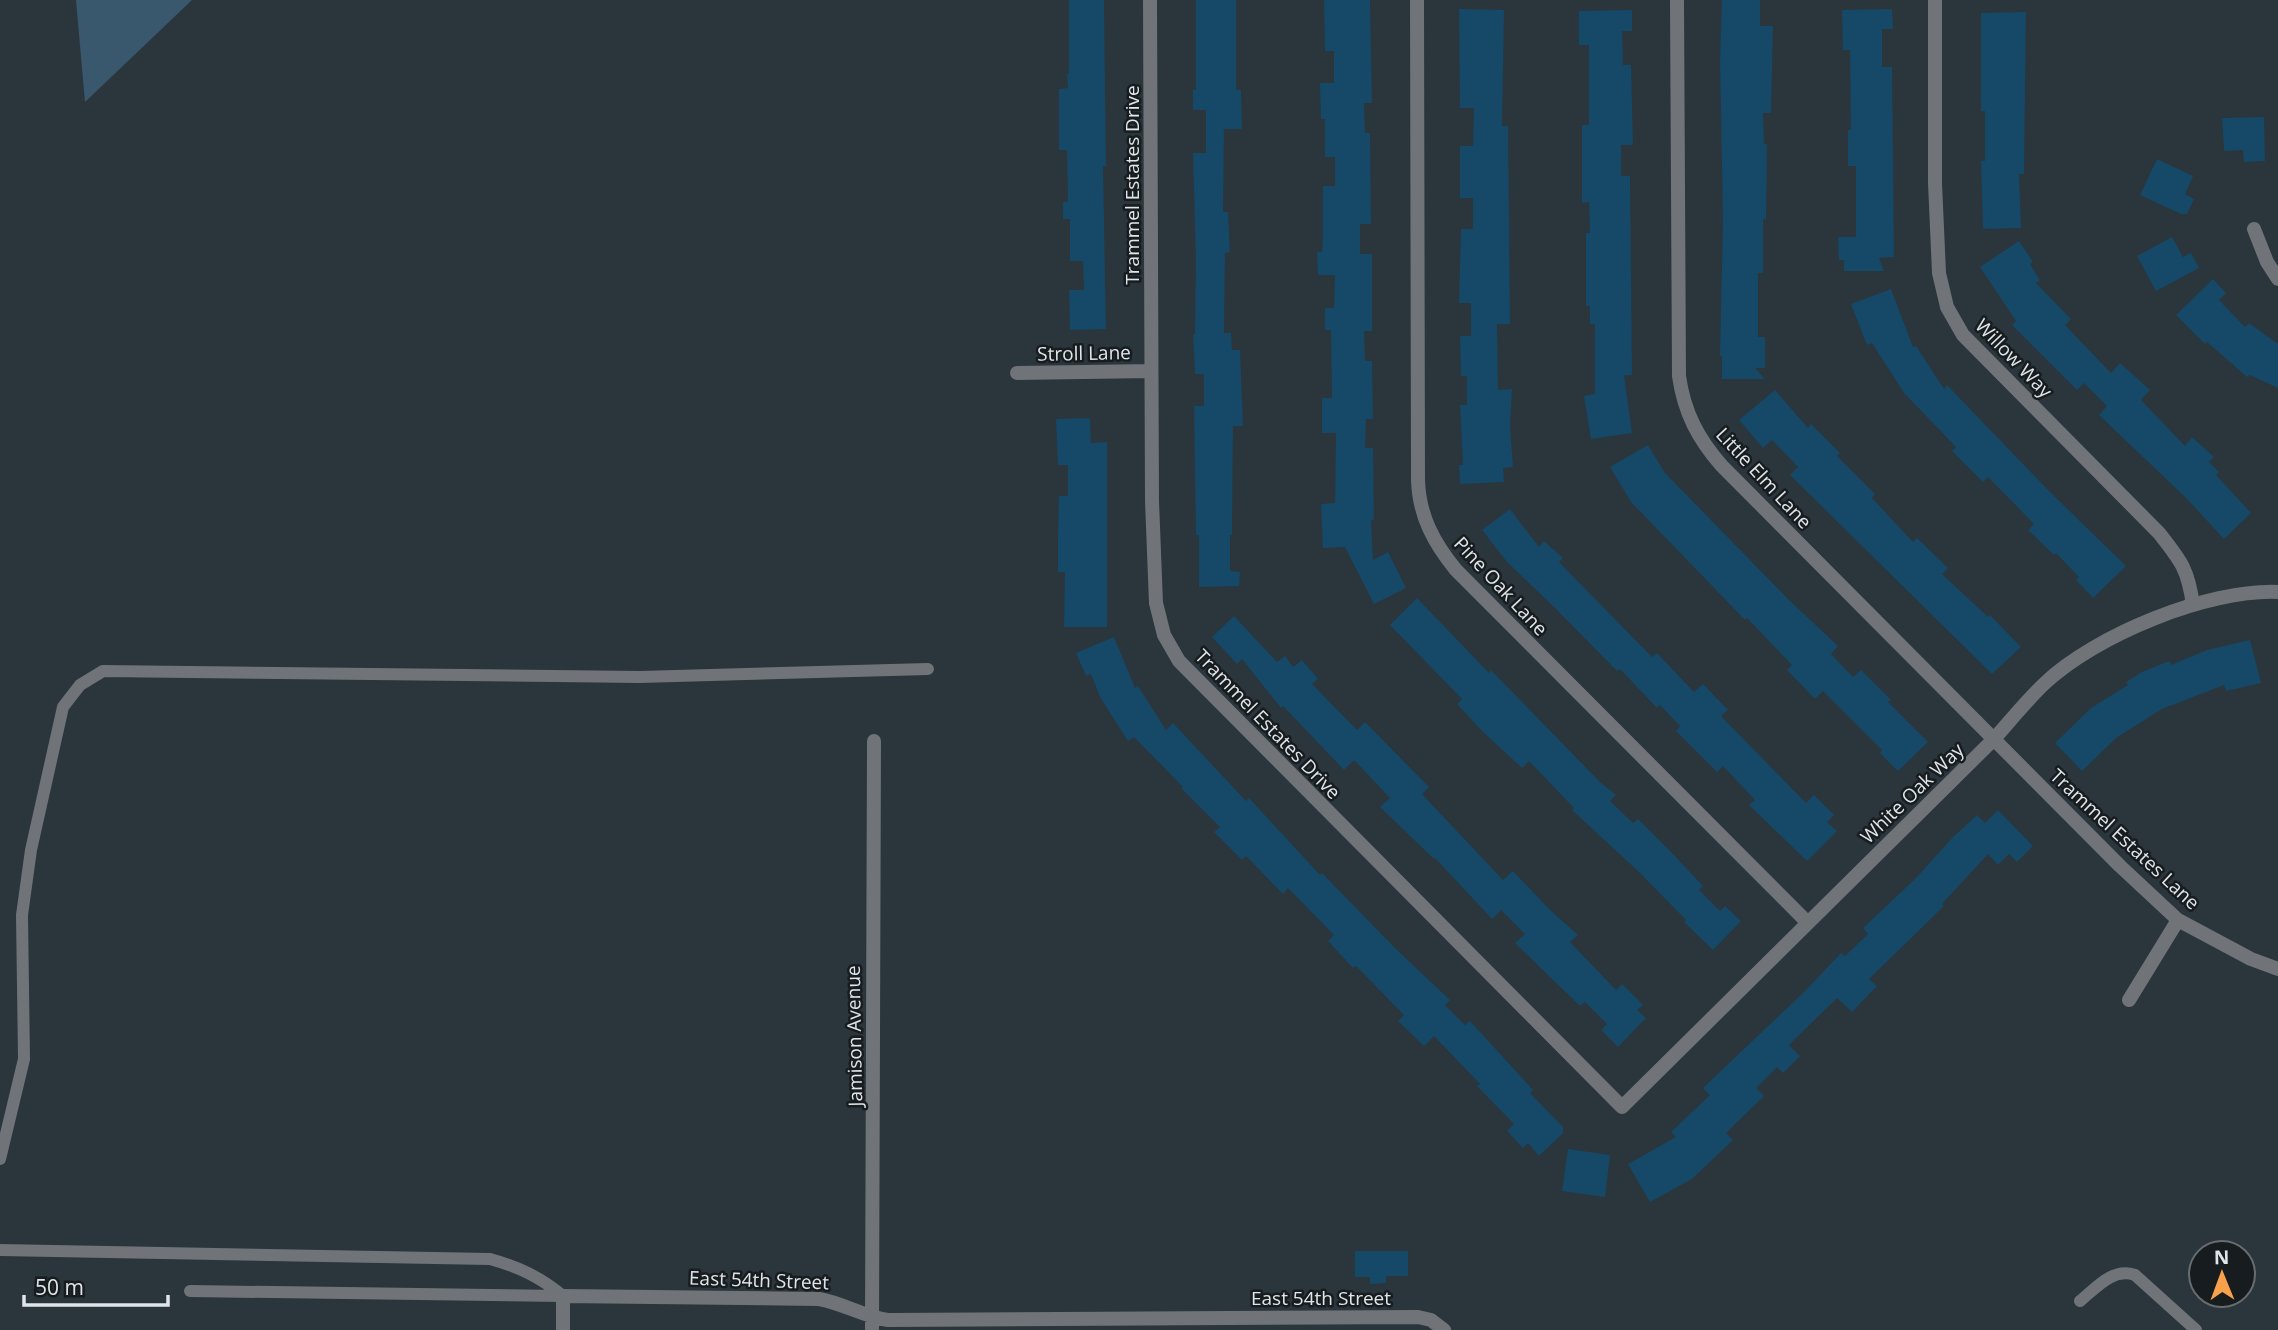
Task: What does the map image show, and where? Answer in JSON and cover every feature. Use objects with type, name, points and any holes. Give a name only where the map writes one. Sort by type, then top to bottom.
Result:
[{"type":"street","name":"Trammel Estates Drive","points":[[1150,0],[1152,502],[1156,603],[1164,635],[1179,661],[1622,1107]]},
{"type":"street","name":"Pine Oak Lane","points":[[1417,0],[1418,489],[1430,534],[1456,570],[1807,922]]},
{"type":"street","name":"Little Elm Lane","points":[[1677,0],[1678,354],[1680,386],[1686,412],[1706,448],[1722,466],[1994,739]]},
{"type":"street","name":"Willow Way","points":[[1935,0],[1939,274],[1947,307],[1963,335],[2159,533],[2183,563],[2190,583],[2193,605]]},
{"type":"street","points":[[2254,229],[2267,262],[2278,279]]},
{"type":"street","name":"Stroll Lane","points":[[1017,373],[1151,371]]},
{"type":"street","name":"White Oak Way","points":[[1622,1107],[1994,739],[2046,682],[2075,660],[2114,637],[2193,605],[2229,596],[2278,592]]},
{"type":"street","name":"Trammel Estates Lane","points":[[1994,739],[2120,866],[2178,920],[2278,969]]},
{"type":"street","name":"Jamison Avenue","points":[[872,1324],[874,741]]},
{"type":"street","points":[[2129,1000],[2178,920]]},
{"type":"street","points":[[563,1296],[563,1330]]},
{"type":"street","name":"East 54th Street","points":[[563,1296],[819,1299],[853,1308],[872,1324],[1419,1317],[1431,1320],[1444,1330]]},
{"type":"lane","points":[[0,1159],[24,1059],[22,915],[31,850],[62,707],[80,685],[103,671],[640,677],[928,669]]},
{"type":"lane","points":[[0,1251],[490,1259],[521,1268],[563,1296]]},
{"type":"lane","points":[[2080,1301],[2107,1279],[2118,1273],[2129,1273],[2135,1275],[2196,1330]]},
{"type":"lane","name":"East 54th Street","points":[[190,1291],[563,1296]]},
{"type":"shaded area","points":[[76,0],[192,0],[85,102]]},
{"type":"building","points":[[1069,0],[1104,0],[1106,329],[1070,330],[1069,290],[1084,290],[1083,261],[1070,261],[1070,219],[1063,219],[1063,202],[1068,202],[1067,150],[1059,150],[1059,89],[1068,88],[1069,74]]},
{"type":"building","points":[[1196,0],[1236,0],[1236,90],[1241,90],[1242,129],[1224,129],[1223,212],[1228,212],[1230,252],[1225,253],[1224,333],[1231,333],[1232,350],[1240,350],[1243,426],[1233,426],[1230,535],[1230,571],[1240,572],[1239,586],[1199,587],[1194,406],[1204,406],[1204,374],[1195,374],[1193,334],[1196,261],[1193,153],[1206,153],[1206,110],[1193,110],[1193,90],[1196,90]]},
{"type":"building","points":[[1324,0],[1370,0],[1372,103],[1364,103],[1365,133],[1370,133],[1371,224],[1360,224],[1360,254],[1372,254],[1372,331],[1364,331],[1365,361],[1372,361],[1373,419],[1366,419],[1365,448],[1373,448],[1373,560],[1388,552],[1406,588],[1374,604],[1345,547],[1323,548],[1321,504],[1335,503],[1336,433],[1322,433],[1322,398],[1332,398],[1331,330],[1325,330],[1325,308],[1334,308],[1335,275],[1318,275],[1317,252],[1322,252],[1323,241],[1323,186],[1335,186],[1335,157],[1325,157],[1325,119],[1321,119],[1320,83],[1334,83],[1334,51],[1325,51]]},
{"type":"building","points":[[1722,0],[1760,0],[1760,26],[1773,26],[1771,113],[1763,113],[1764,144],[1767,144],[1763,273],[1758,273],[1758,337],[1765,337],[1765,368],[1755,368],[1765,379],[1722,379]]},
{"type":"building","points":[[1459,9],[1504,10],[1502,126],[1508,126],[1510,324],[1497,324],[1498,390],[1512,389],[1510,426],[1513,467],[1503,468],[1504,482],[1460,484],[1459,465],[1463,465],[1460,405],[1467,405],[1467,376],[1461,376],[1460,336],[1471,336],[1471,303],[1459,303],[1461,229],[1473,229],[1473,198],[1460,198],[1460,146],[1473,146],[1474,108],[1460,108]]},
{"type":"building","points":[[1892,9],[1893,29],[1882,29],[1882,67],[1892,67],[1894,257],[1879,258],[1884,271],[1844,271],[1844,260],[1839,260],[1838,237],[1856,237],[1856,166],[1848,166],[1848,130],[1851,130],[1850,50],[1843,50],[1842,10]]},
{"type":"building","points":[[1632,10],[1632,31],[1622,31],[1623,65],[1631,65],[1633,145],[1621,145],[1621,176],[1630,176],[1632,375],[1624,375],[1632,433],[1591,439],[1584,396],[1595,394],[1595,324],[1590,324],[1590,306],[1586,306],[1586,233],[1590,233],[1589,202],[1582,203],[1582,125],[1589,125],[1589,45],[1579,45],[1579,11]]},
{"type":"building","points":[[2026,12],[2024,174],[2019,174],[2021,228],[1983,229],[1981,161],[1985,161],[1985,111],[1981,111],[1981,13]]},
{"type":"building","points":[[2264,117],[2265,161],[2244,162],[2243,150],[2224,151],[2222,118]]},
{"type":"building","points":[[2157,159],[2193,176],[2185,194],[2194,199],[2187,214],[2181,214],[2140,195]]},
{"type":"building","points":[[2172,237],[2183,257],[2191,253],[2199,268],[2156,291],[2137,256]]},
{"type":"building","points":[[2019,241],[2033,262],[2030,264],[2040,280],[2036,283],[2071,319],[2065,325],[2111,373],[2120,363],[2150,390],[2141,400],[2185,446],[2192,437],[2214,457],[2209,462],[2219,472],[2216,475],[2251,513],[2224,539],[2186,498],[2099,415],[2107,406],[2084,383],[2077,390],[2012,325],[2016,321],[1980,267]]},
{"type":"building","points":[[2213,279],[2226,293],[2219,300],[2245,327],[2249,323],[2278,344],[2278,388],[2250,375],[2247,377],[2207,342],[2205,344],[2176,315]]},
{"type":"building","points":[[1891,289],[1913,347],[1916,346],[1944,389],[1947,385],[2126,566],[2093,598],[2076,580],[2079,577],[2028,530],[2034,524],[1988,477],[1983,482],[1952,451],[1956,447],[1904,393],[1872,343],[1867,345],[1851,304]]},
{"type":"building","points":[[1775,390],[1808,428],[1811,424],[1840,453],[1837,456],[1875,494],[1872,498],[1913,542],[1917,538],[1948,568],[1942,574],[1988,617],[1990,615],[2021,647],[1992,674],[1790,475],[1798,467],[1772,440],[1763,448],[1739,420]]},
{"type":"building","points":[[1090,418],[1091,443],[1107,442],[1107,627],[1064,627],[1065,572],[1058,572],[1058,533],[1059,496],[1068,496],[1068,465],[1058,465],[1056,419]]},
{"type":"building","points":[[1648,445],[1665,473],[1788,599],[1838,646],[1831,654],[1853,677],[1861,670],[1928,742],[1898,771],[1880,753],[1882,750],[1823,691],[1815,699],[1787,670],[1792,665],[1631,502],[1610,467]]},
{"type":"building","points":[[1510,509],[1539,547],[1544,541],[1563,558],[1559,562],[1652,657],[1657,653],[1694,692],[1703,684],[1728,710],[1721,716],[1806,803],[1814,795],[1834,815],[1827,822],[1837,831],[1807,861],[1749,805],[1755,800],[1723,766],[1717,772],[1676,731],[1680,726],[1660,705],[1657,708],[1620,669],[1617,671],[1507,562],[1482,530]]},
{"type":"building","points":[[1417,598],[1489,673],[1491,670],[1600,782],[1616,795],[1610,801],[1633,823],[1638,819],[1674,855],[1703,886],[1699,890],[1720,911],[1725,906],[1741,921],[1713,950],[1640,873],[1572,810],[1574,808],[1529,761],[1522,768],[1483,732],[1457,704],[1462,699],[1390,625]]},
{"type":"building","points":[[1234,616],[1277,662],[1285,656],[1293,667],[1302,660],[1318,679],[1312,684],[1357,730],[1365,722],[1429,787],[1422,794],[1503,880],[1513,871],[1578,935],[1570,942],[1616,990],[1622,984],[1643,1005],[1637,1010],[1646,1018],[1618,1047],[1601,1030],[1607,1024],[1585,1002],[1580,1006],[1515,943],[1525,934],[1501,910],[1492,919],[1435,858],[1380,807],[1390,798],[1354,760],[1344,770],[1283,706],[1281,708],[1242,659],[1237,664],[1212,637]]},
{"type":"building","points":[[1114,637],[1135,688],[1138,686],[1166,730],[1173,723],[1246,801],[1249,798],[1320,875],[1322,873],[1450,1000],[1445,1005],[1465,1025],[1470,1021],[1533,1090],[1530,1093],[1563,1127],[1563,1133],[1539,1156],[1528,1143],[1523,1148],[1507,1131],[1514,1124],[1434,1036],[1424,1046],[1398,1021],[1404,1015],[1328,941],[1334,935],[1288,888],[1283,894],[1246,856],[1242,860],[1214,832],[1220,827],[1181,788],[1183,787],[1134,737],[1128,741],[1100,697],[1091,674],[1086,676],[1076,653]]},
{"type":"building","points":[[2250,640],[2261,683],[2226,691],[2224,685],[2162,709],[2116,738],[2082,771],[2055,743],[2091,708],[2128,685],[2126,682],[2142,672],[2169,661],[2171,665],[2207,650]]},
{"type":"building","points":[[1998,810],[2033,846],[2017,862],[2009,854],[1998,865],[1988,854],[1942,904],[1944,906],[1869,979],[1877,986],[1852,1012],[1837,998],[1789,1045],[1800,1056],[1783,1073],[1777,1067],[1756,1088],[1764,1096],[1726,1133],[1733,1140],[1692,1179],[1650,1202],[1628,1164],[1676,1137],[1671,1132],[1710,1095],[1703,1088],[1841,953],[1845,956],[1868,934],[1863,928],[1916,878],[1953,837],[1977,815],[1985,823]]},
{"type":"building","points":[[1568,1149],[1610,1155],[1605,1197],[1562,1191]]},
{"type":"building","points":[[1355,1251],[1408,1251],[1408,1276],[1386,1276],[1386,1283],[1370,1284],[1370,1277],[1355,1277]]}]
